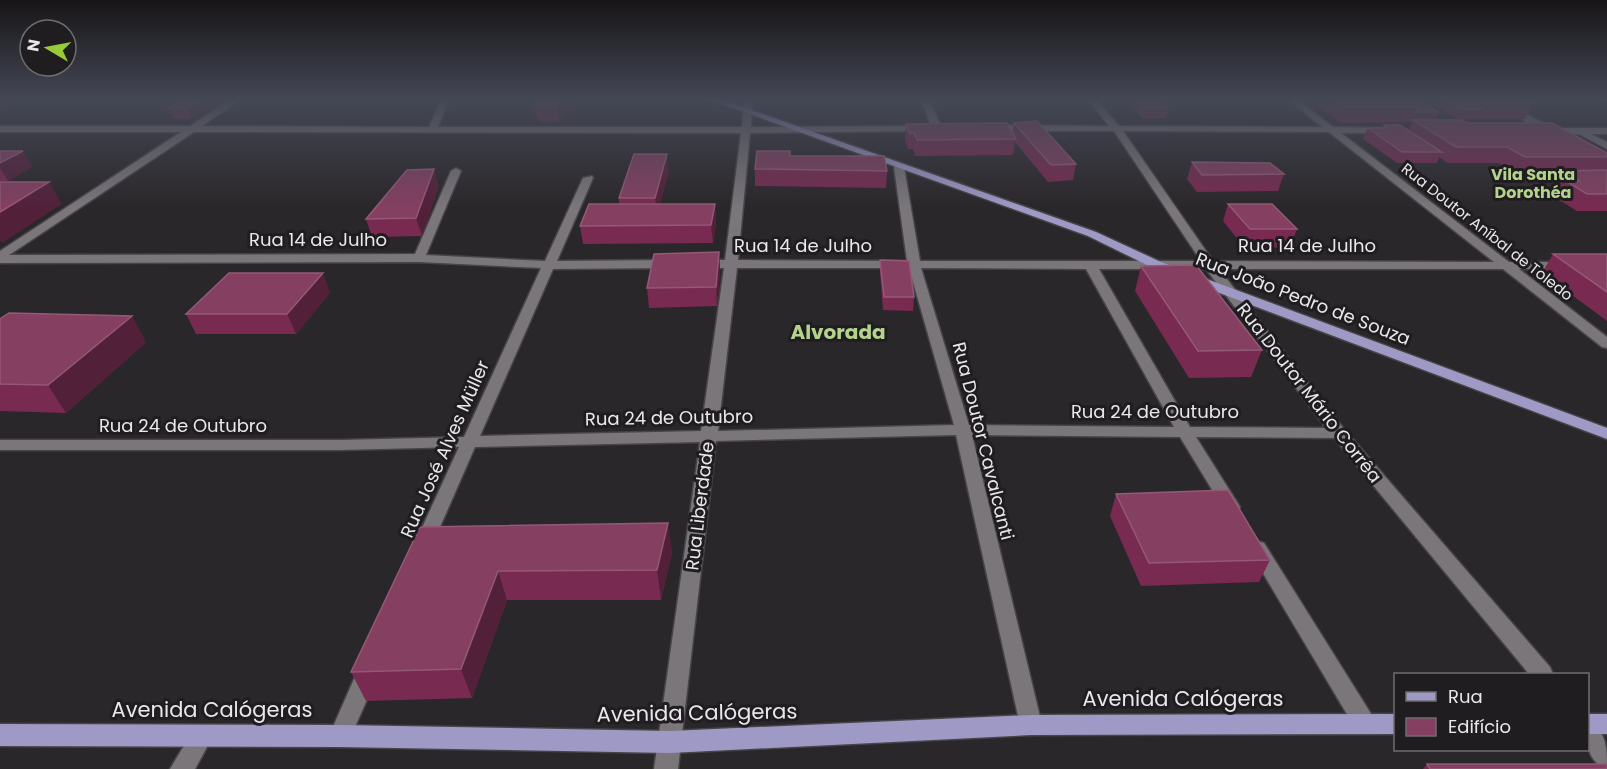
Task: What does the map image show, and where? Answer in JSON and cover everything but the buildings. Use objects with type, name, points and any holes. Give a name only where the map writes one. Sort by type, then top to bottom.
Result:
[{"type":"main road","name":"Rua João Pedro de Souza","points":[[814,136],[1092,234],[1157,265],[1607,434]]},
{"type":"main road","name":"Avenida Calógeras","points":[[0,735],[340,736],[670,742],[1031,725],[1394,724]]},
{"type":"main road","points":[[1589,724],[1607,724]]},
{"type":"street","points":[[0,257],[183,136]]},
{"type":"street","name":"Rua Liberdade","points":[[666,769],[743,171],[744,136]]},
{"type":"street","name":"Rua Doutor Mário Corrêa","points":[[1121,136],[1209,264],[1338,434],[1540,673]]},
{"type":"street","name":"Rua Doutor Aníbal de Toledo","points":[[1338,136],[1607,344]]},
{"type":"street","points":[[1559,136],[1569,141]]},
{"type":"street","points":[[1589,136],[1607,146]]},
{"type":"street","name":"Rua Doutor Cavalcanti","points":[[899,167],[914,264],[963,429],[1031,725]]},
{"type":"street","points":[[419,258],[456,171]]},
{"type":"street","name":"Rua José Alves Müller","points":[[416,562],[588,178]]},
{"type":"street","name":"Rua 14 de Julho","points":[[0,257],[419,258],[548,265],[1607,266]]},
{"type":"street","points":[[1090,264],[1185,432],[1365,724]]},
{"type":"street","name":"Rua 24 de Outubro","points":[[0,445],[468,443],[963,429],[1338,434]]},
{"type":"street","points":[[340,736],[373,660]]},
{"type":"street","points":[[182,769],[202,736]]},
{"type":"street","points":[[1589,736],[1607,758]]},
{"type":"district","name":"Vila Santa Dorothéa","points":[[1533,183]]},
{"type":"district","name":"Alvorada","points":[[838,332]]}]
